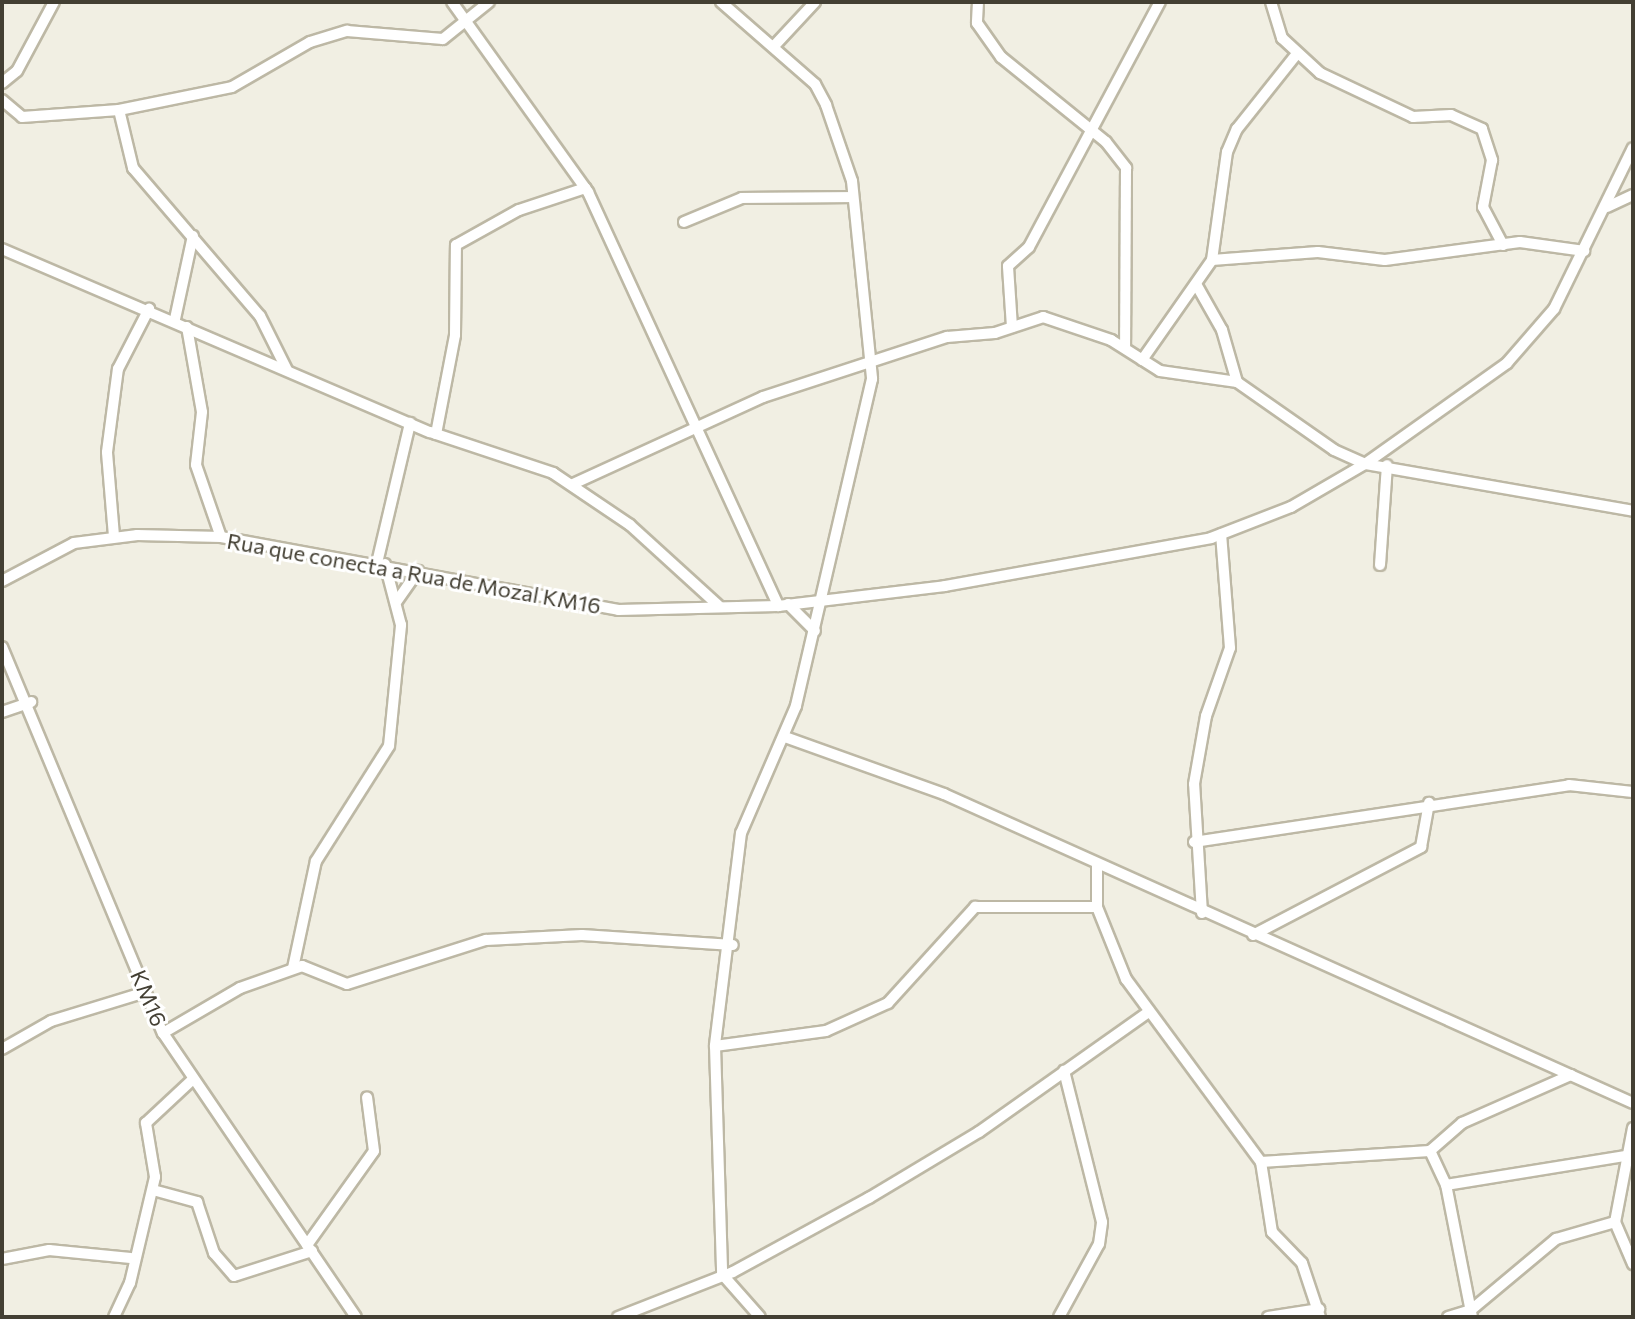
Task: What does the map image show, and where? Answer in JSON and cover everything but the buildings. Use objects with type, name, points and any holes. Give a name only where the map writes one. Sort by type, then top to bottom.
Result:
[{"type":"street","points":[[2,83],[17,71],[54,2]]},
{"type":"street","points":[[452,2],[585,188],[606,246],[700,426],[783,605],[815,631]]},
{"type":"street","points":[[2,100],[22,117],[119,110],[232,87],[310,42],[347,31],[443,39],[464,17],[489,2]]},
{"type":"street","points":[[721,2],[775,45],[822,94],[853,197],[870,364],[871,399],[815,631],[785,737],[744,823],[733,945],[715,1046],[722,1274],[760,1317]]},
{"type":"street","points":[[775,45],[815,2]]},
{"type":"street","points":[[978,2],[977,23],[1001,57],[1093,132],[1126,168],[1125,347]]},
{"type":"street","points":[[1012,327],[1008,266],[1029,247],[1160,2]]},
{"type":"street","points":[[1271,2],[1295,56],[1413,117],[1451,115],[1482,129],[1492,160],[1483,207],[1503,245]]},
{"type":"street","points":[[1142,360],[1157,329],[1196,284],[1212,260],[1227,152],[1295,56]]},
{"type":"street","points":[[119,110],[126,157],[260,316],[287,370]]},
{"type":"street","points":[[821,601],[1145,554],[1221,534],[1291,507],[1365,464],[1466,396],[1530,340],[1584,251],[1630,165],[1633,148]]},
{"type":"street","points":[[436,434],[455,335],[456,245],[519,210],[585,188]]},
{"type":"street","points":[[1607,207],[1633,195]]},
{"type":"street","points":[[684,222],[742,198],[853,197]]},
{"type":"street","points":[[175,319],[193,236]]},
{"type":"street","points":[[1212,260],[1318,252],[1385,260],[1422,250],[1503,245],[1584,251]]},
{"type":"street","points":[[2,249],[175,319],[187,327],[436,434],[573,484],[718,605]]},
{"type":"street","points":[[1196,284],[1222,330],[1237,382]]},
{"type":"street","points":[[114,536],[107,452],[118,369],[149,309]]},
{"type":"street","points":[[573,484],[749,402],[947,337],[1012,327],[1043,317],[1125,347],[1160,371],[1237,382],[1282,418],[1365,464],[1387,465],[1633,511]]},
{"type":"street","points":[[187,327],[202,412],[196,465],[221,537]]},
{"type":"street","points":[[293,968],[316,861],[389,746],[398,690],[397,601],[381,564],[410,423]]},
{"type":"street","points":[[1380,565],[1387,465]]},
{"type":"street","points":[[1202,913],[1194,842],[1206,716],[1230,648],[1221,534]]},
{"type":"street","name":"Rua que conecta a Rua de Mozal KM16","points":[[2,581],[42,555],[114,536],[221,537],[618,610],[821,601]]},
{"type":"street","points":[[397,601],[418,571]]},
{"type":"street","name":"KM16","points":[[2,647],[31,702],[163,1033],[192,1080],[356,1317]]},
{"type":"street","points":[[2,712],[31,702]]},
{"type":"street","points":[[785,737],[944,794],[1202,913],[1481,1029],[1633,1103]]},
{"type":"street","points":[[1194,842],[1429,803],[1591,783],[1633,792]]},
{"type":"street","points":[[1253,935],[1421,847],[1429,803]]},
{"type":"street","points":[[1097,866],[1097,907],[1147,1013],[1261,1162],[1272,1232],[1302,1263],[1320,1313],[1268,1317]]},
{"type":"street","points":[[715,1046],[826,1031],[888,1003],[975,907],[1097,907]]},
{"type":"street","points":[[163,1033],[240,988],[293,968],[311,968],[347,984],[454,948],[526,936],[733,945]]},
{"type":"street","points":[[2,1049],[51,1021],[146,992]]},
{"type":"street","points":[[618,1317],[722,1274],[942,1156],[1147,1013]]},
{"type":"street","points":[[1059,1317],[1099,1244],[1102,1222],[1064,1071]]},
{"type":"street","points":[[1261,1162],[1430,1151],[1462,1123],[1571,1075]]},
{"type":"street","points":[[114,1317],[130,1283],[131,1258],[153,1190],[146,1123],[192,1080]]},
{"type":"street","points":[[153,1190],[197,1202],[214,1253],[234,1276],[310,1248],[374,1151],[367,1097]]},
{"type":"street","points":[[1633,1128],[1615,1222],[1633,1264]]},
{"type":"street","points":[[1430,1151],[1446,1185],[1472,1313]]},
{"type":"street","points":[[1446,1185],[1626,1156]]},
{"type":"street","points":[[1448,1317],[1472,1313],[1556,1239],[1615,1222]]},
{"type":"street","points":[[2,1259],[49,1250],[131,1258]]}]
